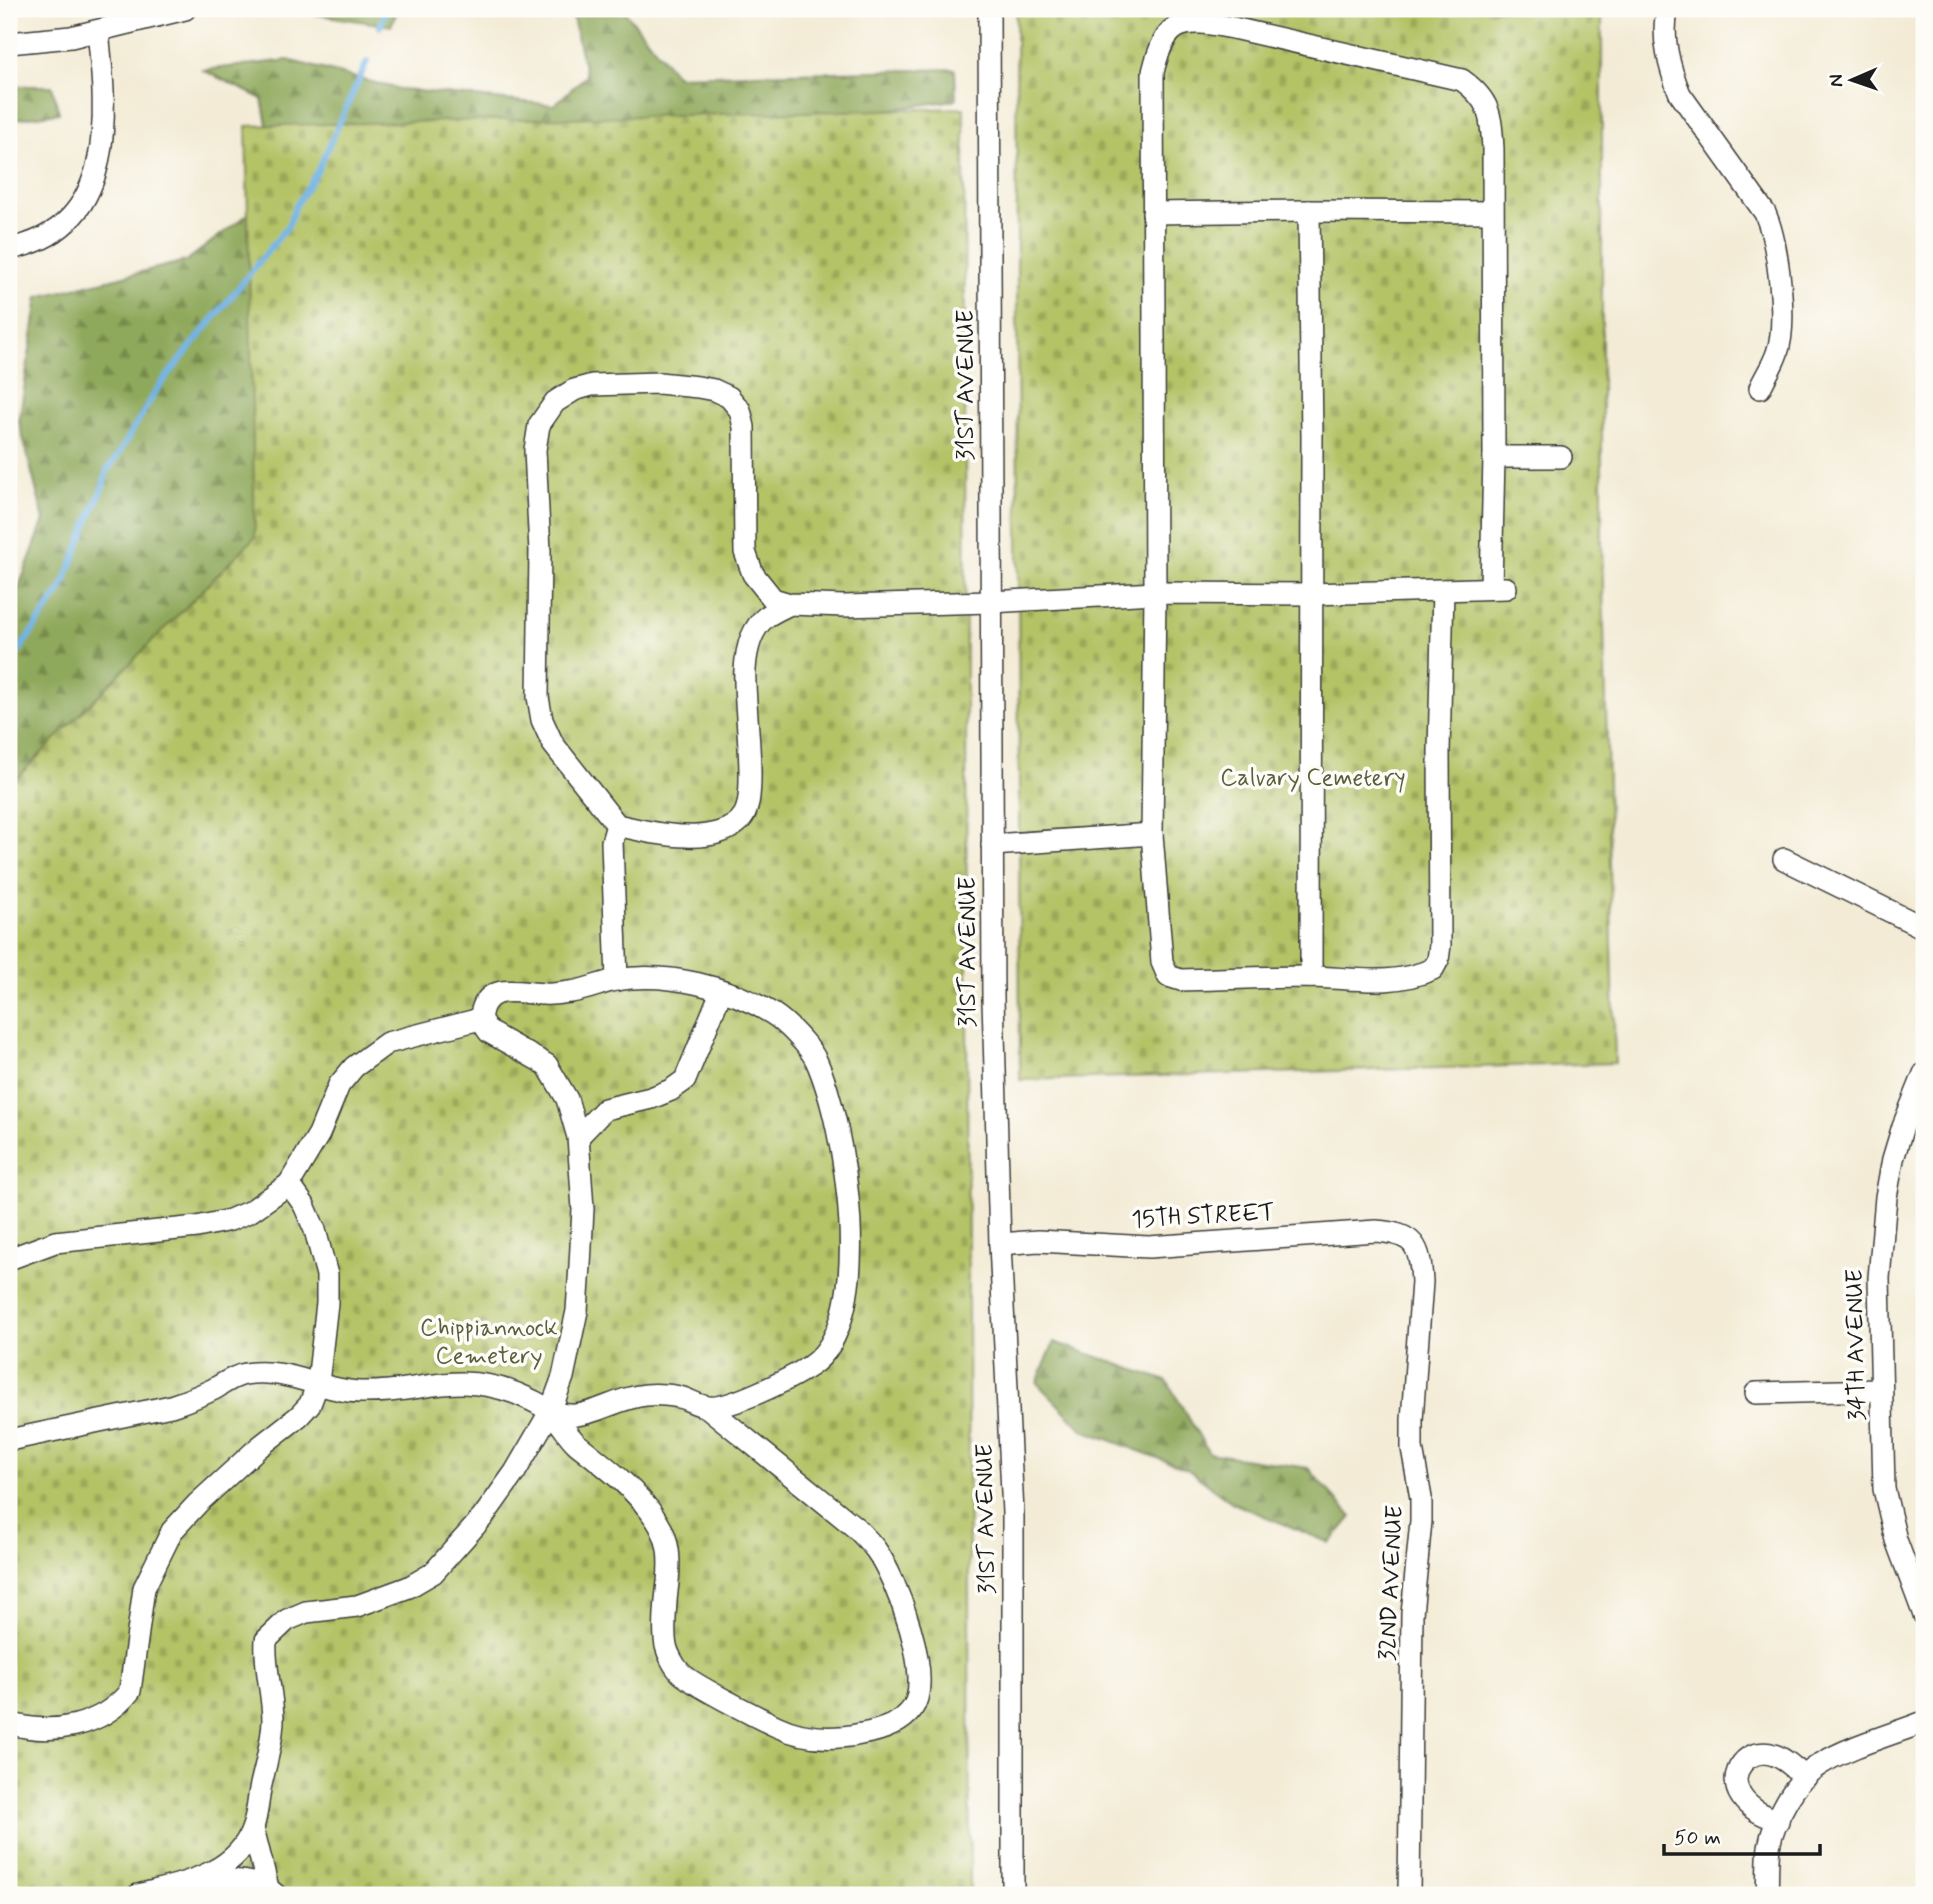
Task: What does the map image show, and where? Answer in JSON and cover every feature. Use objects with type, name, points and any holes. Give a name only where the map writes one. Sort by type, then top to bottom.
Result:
[{"type":"street","points":[[9,43],[71,37],[185,9]]},
{"type":"street","name":"31ST AVENUE","points":[[989,9],[993,1013],[1000,1244],[1013,1513],[1013,1895]]},
{"type":"street","points":[[1668,9],[1666,36],[1673,78],[1680,94],[1765,213],[1773,231],[1780,282],[1780,329],[1778,352],[1760,388]]},
{"type":"street","points":[[790,604],[765,618],[747,650],[744,685],[749,798],[745,814],[732,828],[711,834],[686,836],[618,825],[553,744],[542,720],[538,697],[540,551],[536,450],[539,425],[555,402],[573,390],[592,385],[659,383],[714,390],[729,397],[740,410],[744,427],[745,552],[752,574],[773,600],[790,604],[844,606],[991,602],[1155,593],[1312,594],[1498,588],[1494,457],[1492,118],[1483,98],[1462,80],[1196,21],[1180,24],[1163,38],[1153,72],[1155,593],[1152,834],[1162,962],[1168,976],[1181,980],[1311,977],[1383,981],[1401,980],[1433,969],[1438,960],[1443,590]]},
{"type":"street","points":[[9,249],[28,245],[63,223],[86,198],[96,178],[103,117],[99,31]]},
{"type":"street","points":[[1309,211],[1311,977]]},
{"type":"street","points":[[1153,213],[1492,212]]},
{"type":"street","points":[[1494,457],[1560,457]]},
{"type":"street","points":[[617,980],[612,842],[618,825]]},
{"type":"street","points":[[992,845],[1152,834]]},
{"type":"street","points":[[1784,859],[1924,928]]},
{"type":"street","points":[[138,1895],[191,1880],[220,1867],[239,1851],[253,1828],[270,1750],[273,1720],[265,1640],[287,1620],[306,1612],[357,1606],[409,1587],[433,1573],[483,1517],[515,1472],[550,1412],[563,1377],[577,1311],[583,1209],[578,1137],[568,1099],[547,1065],[489,1032],[480,1018],[484,1003],[491,996],[505,992],[573,992],[617,980],[672,978],[721,992],[775,1014],[789,1026],[814,1057],[844,1162],[849,1208],[848,1289],[832,1344],[811,1366],[739,1401],[718,1407],[708,1407],[680,1397],[649,1395],[622,1398],[575,1415],[550,1412]]},
{"type":"street","points":[[578,1137],[605,1109],[651,1098],[671,1090],[685,1080],[721,992]]},
{"type":"street","points":[[9,1259],[55,1241],[187,1228],[230,1220],[251,1212],[289,1184],[318,1134],[339,1085],[354,1067],[387,1043],[480,1018]]},
{"type":"street","name":"34TH AVENUE","points":[[1924,1074],[1903,1126],[1886,1197],[1879,1278],[1884,1489],[1889,1518],[1924,1615]]},
{"type":"street","points":[[9,1723],[34,1729],[65,1728],[105,1714],[121,1703],[131,1692],[144,1588],[172,1531],[198,1503],[310,1404],[318,1383],[327,1303],[327,1275],[315,1230],[304,1205],[289,1184]]},
{"type":"street","name":"15TH STREET","points":[[1000,1244],[1038,1241],[1149,1247],[1376,1231],[1407,1237]]},
{"type":"street","name":"32ND AVENUE","points":[[1407,1237],[1420,1256],[1422,1282],[1412,1420],[1412,1448],[1421,1498],[1421,1521],[1412,1614],[1409,1895]]},
{"type":"street","points":[[9,1440],[171,1406],[195,1398],[243,1374],[296,1376],[355,1392],[383,1392],[449,1382],[479,1383],[523,1396],[550,1412],[572,1439],[611,1471],[656,1519],[666,1540],[671,1560],[666,1647],[681,1674],[777,1727],[806,1738],[852,1736],[882,1730],[913,1708],[919,1693],[919,1671],[904,1603],[877,1551],[856,1528],[767,1458],[708,1407]]},
{"type":"street","points":[[1756,1393],[1880,1390]]},
{"type":"street","points":[[1768,1895],[1769,1845],[1778,1821],[1806,1777],[1817,1766],[1833,1757],[1924,1722]]},
{"type":"street","points":[[1778,1821],[1752,1808],[1741,1796],[1735,1782],[1745,1758],[1755,1754],[1772,1754],[1785,1760],[1806,1777]]},
{"type":"street","points":[[253,1828],[272,1891]]},
{"type":"street","points":[[191,1880],[258,1883],[272,1891]]},
{"type":"green space","points":[[281,9],[398,9],[391,26]]},
{"type":"green space","points":[[571,9],[623,9],[677,76],[955,69],[956,100],[631,146],[9,1241],[9,614],[44,520],[19,422],[38,297],[186,261],[280,190],[262,99],[203,70],[288,60],[399,89],[554,105],[586,76]]},
{"type":"green space","name":"Calvary Cemetery","points":[[1016,9],[1602,9],[1602,546],[1615,1063],[1020,1080]]},
{"type":"green space","points":[[9,86],[52,86],[59,113],[9,120]]},
{"type":"green space","name":"Chippiannock Cemetery","points":[[964,108],[970,1895],[9,1895],[9,786],[255,537],[246,126]]},
{"type":"green space","points":[[1054,1342],[1167,1381],[1209,1453],[1308,1468],[1352,1517],[1330,1543],[1233,1503],[1187,1469],[1083,1430],[1037,1383]]},
{"type":"waterway","points":[[380,27],[389,9]]},
{"type":"waterway","points":[[9,665],[61,590],[107,470],[157,389],[288,226],[295,207],[317,172],[367,62]]}]
